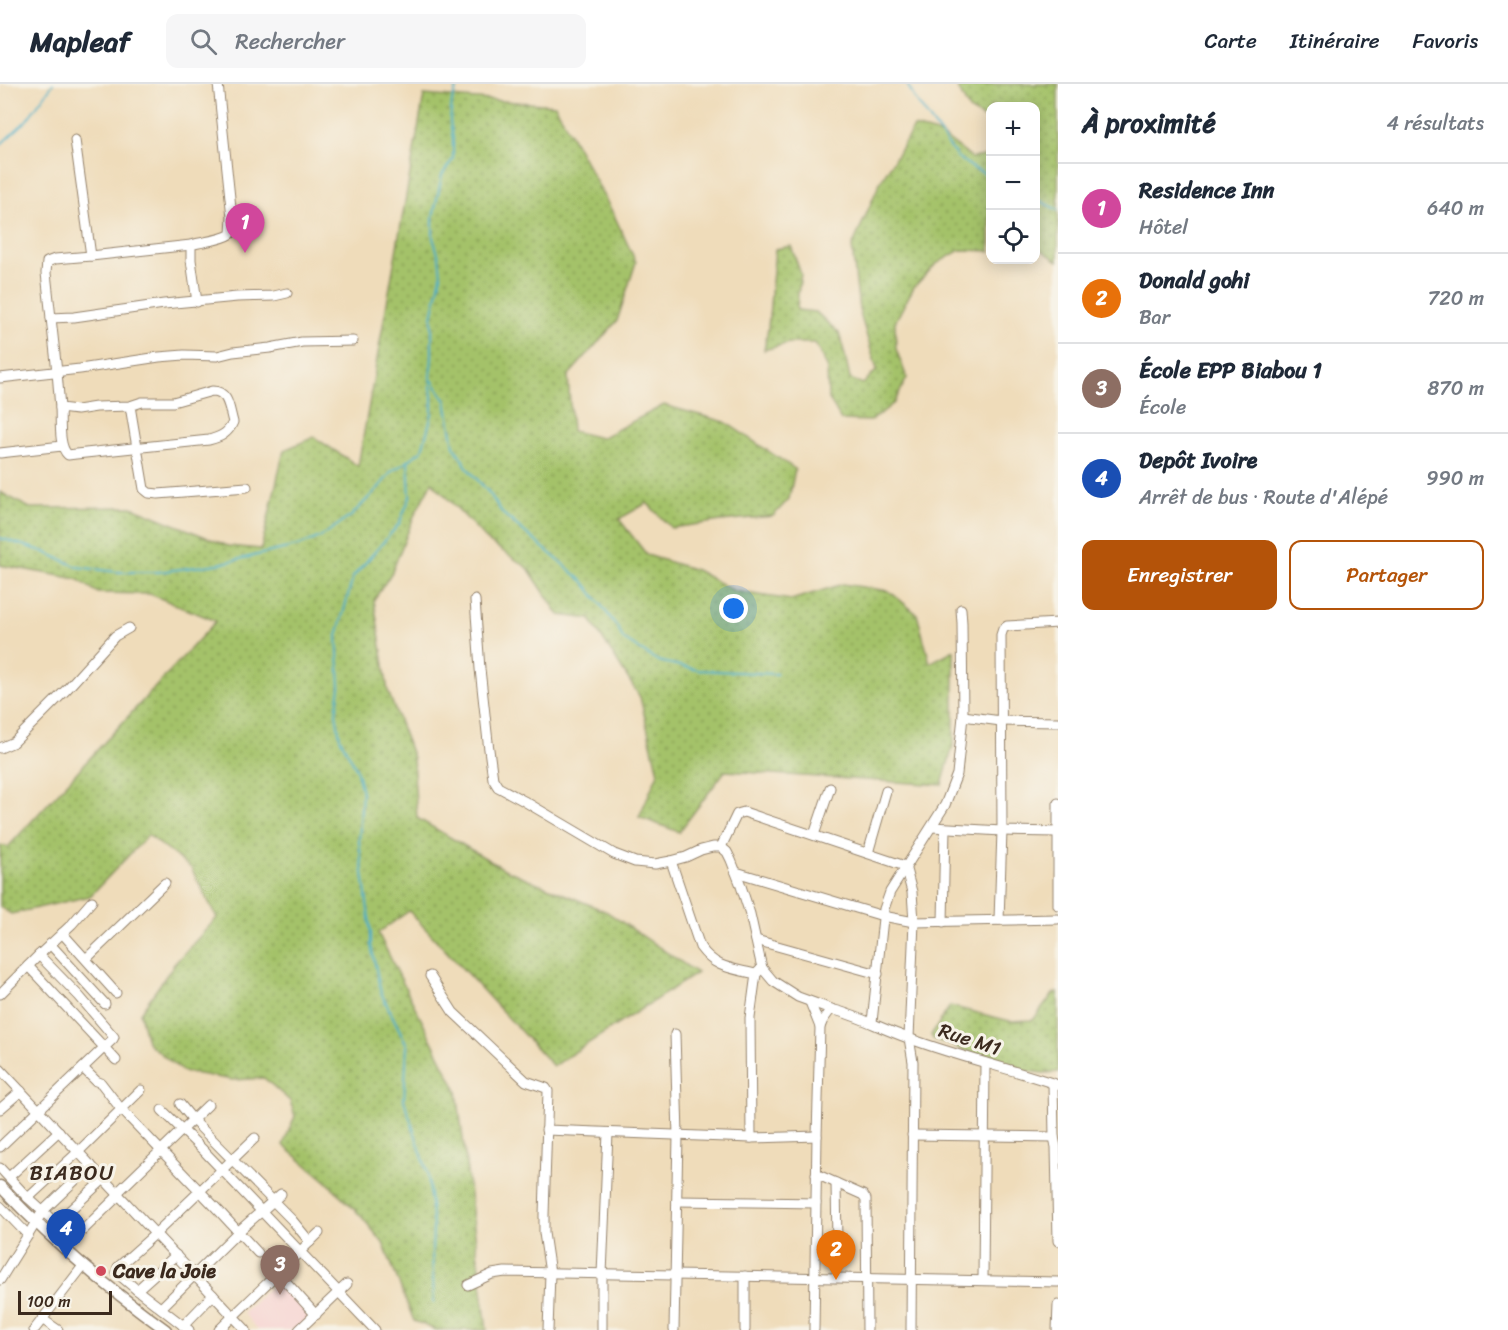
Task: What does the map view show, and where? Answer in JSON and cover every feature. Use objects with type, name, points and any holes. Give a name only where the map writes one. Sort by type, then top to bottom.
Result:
[{"type":"main road","points":[[0,1186],[83,1266],[141,1313],[166,1330]]},
{"type":"street","points":[[60,408],[77,410],[130,406],[141,402],[173,402],[212,391],[220,391],[224,394],[233,422],[230,429],[222,436],[209,440],[68,455],[63,451],[46,273],[47,262],[56,259],[191,245],[224,238],[231,234],[232,217],[218,84]]},
{"type":"street","points":[[75,140],[91,256]]},
{"type":"street","points":[[191,245],[190,260],[197,302]]},
{"type":"street","points":[[51,318],[74,317],[164,304],[274,296],[287,293]]},
{"type":"street","points":[[0,378],[159,357],[217,356],[302,342],[352,341]]},
{"type":"street","points":[[130,406],[144,489],[149,493],[247,487]]},
{"type":"street","points":[[0,453],[62,446]]},
{"type":"street","points":[[475,600],[489,751],[493,779],[498,787],[615,854],[635,862],[645,864],[671,861],[713,847],[721,847],[728,852],[750,914],[756,940],[759,971],[750,1018],[751,1138]]},
{"type":"street","points":[[872,1022],[883,915],[890,892],[945,805],[957,774],[963,716],[961,609]]},
{"type":"street","points":[[999,920],[1002,831],[1001,635],[1007,626],[1058,624]]},
{"type":"street","points":[[0,748],[14,742],[116,636],[129,628]]},
{"type":"street","points":[[963,716],[1001,721],[1058,722]]},
{"type":"street","points":[[814,835],[830,788]]},
{"type":"street","points":[[868,853],[886,791]]},
{"type":"street","points":[[1058,803],[1058,905]]},
{"type":"street","points":[[721,847],[737,814],[744,812],[905,866]]},
{"type":"street","points":[[932,827],[1058,832]]},
{"type":"street","points":[[943,922],[945,828]]},
{"type":"street","points":[[671,861],[700,947],[706,956],[721,966],[759,971]]},
{"type":"street","points":[[905,866],[912,892],[914,922],[909,1038],[913,1062],[911,1330]]},
{"type":"street","points":[[736,872],[914,922],[1058,919]]},
{"type":"street","points":[[87,959],[165,884]]},
{"type":"street","points":[[0,994],[92,901]]},
{"type":"street","points":[[62,933],[116,993]]},
{"type":"street","points":[[756,940],[878,974]]},
{"type":"street","points":[[50,945],[105,1004]]},
{"type":"street","points":[[0,1147],[113,1039],[112,1034],[39,955]]},
{"type":"street","points":[[28,966],[116,1060]]},
{"type":"street","name":"Rue M1","points":[[759,971],[798,997],[810,1002],[846,1012],[909,1038],[1055,1084]]},
{"type":"street","points":[[430,976],[453,1012],[526,1082],[546,1088],[548,1096],[544,1233],[550,1273],[548,1330]]},
{"type":"street","points":[[810,1002],[820,1027]]},
{"type":"street","points":[[814,1330],[820,1027],[831,1009]]},
{"type":"street","points":[[674,1330],[678,1136],[675,1034]]},
{"type":"street","points":[[982,1280],[985,1063]]},
{"type":"street","points":[[83,1068],[101,1083],[121,1109],[258,1253]]},
{"type":"street","points":[[1,1071],[246,1330]]},
{"type":"street","points":[[1055,1084],[1058,1241]]},
{"type":"street","points":[[28,1198],[141,1090]]},
{"type":"street","points":[[0,1109],[21,1091]]},
{"type":"street","points":[[180,1104],[233,1160],[277,1198],[310,1242]]},
{"type":"street","points":[[0,1168],[28,1198],[74,1238],[208,1105]]},
{"type":"street","points":[[162,1110],[204,1150],[375,1330]]},
{"type":"street","points":[[546,1130],[751,1138],[817,1136]]},
{"type":"street","points":[[9,1177],[59,1131]]},
{"type":"street","points":[[602,1330],[608,1133]]},
{"type":"street","points":[[912,1135],[984,1136],[1056,1144]]},
{"type":"street","points":[[213,1295],[186,1328],[137,1290],[117,1273],[117,1270],[255,1138]]},
{"type":"street","points":[[0,1280],[43,1211],[91,1166]]},
{"type":"street","points":[[816,1174],[866,1199],[867,1330]]},
{"type":"street","points":[[56,1223],[104,1179]]},
{"type":"street","points":[[836,1183],[837,1242]]},
{"type":"street","points":[[161,1308],[238,1232],[277,1198]]},
{"type":"street","points":[[677,1201],[816,1203]]},
{"type":"street","points":[[0,1206],[28,1235]]},
{"type":"street","points":[[219,1330],[319,1233]]},
{"type":"street","points":[[137,1290],[176,1255]]},
{"type":"street","points":[[34,1330],[83,1266]]},
{"type":"street","points":[[468,1285],[498,1272],[1058,1282]]},
{"type":"street","points":[[278,1273],[316,1315]]},
{"type":"street","points":[[745,1276],[745,1330]]},
{"type":"street","points":[[299,1330],[348,1284]]},
{"type":"street","points":[[1057,1330],[1058,1305]]},
{"type":"street","points":[[42,1319],[57,1330]]},
{"type":"shaded area","points":[[281,1277],[315,1314],[298,1330],[258,1330],[243,1313]]},
{"type":"green space","points":[[956,84],[1058,84],[1058,261],[1040,251],[1040,102],[986,102],[986,120],[969,110]]},
{"type":"green space","points":[[424,95],[555,105],[614,215],[636,262],[617,321],[568,376],[572,431],[601,438],[664,405],[725,422],[795,469],[789,499],[773,516],[671,528],[647,503],[619,519],[647,555],[696,570],[734,591],[791,600],[843,584],[889,591],[917,614],[930,663],[954,650],[954,742],[942,785],[725,771],[679,832],[639,817],[658,773],[640,697],[590,619],[559,615],[528,568],[489,542],[432,482],[415,514],[392,572],[374,600],[388,691],[413,758],[417,818],[504,869],[607,912],[697,973],[553,1066],[409,911],[378,933],[457,1091],[487,1330],[436,1330],[414,1321],[383,1243],[361,1216],[326,1181],[283,1145],[295,1116],[290,1101],[264,1078],[233,1080],[182,1071],[147,1042],[140,1013],[175,963],[217,918],[191,868],[148,835],[90,896],[11,914],[0,907],[0,845],[8,847],[216,621],[150,594],[98,593],[77,579],[0,565],[0,492],[30,508],[132,507],[228,546],[261,549],[284,450],[314,437],[358,466]]},
{"type":"green space","points":[[914,127],[940,134],[972,158],[986,156],[986,251],[960,250],[936,264],[914,287],[895,322],[896,349],[907,378],[894,403],[871,421],[841,420],[828,397],[827,367],[815,343],[789,343],[764,350],[775,249],[791,246],[801,274],[797,310],[816,312],[839,333],[850,379],[863,384],[877,370],[859,310],[852,247],[880,182]]},
{"type":"green space","points":[[1058,992],[1058,1072],[1018,1070],[933,1039],[931,1035],[950,1006],[1010,1021],[1033,1020],[1054,993]]},
{"type":"waterway","points":[[0,145],[26,121],[53,84]]},
{"type":"waterway","points":[[0,538],[42,551],[78,567],[118,572],[158,572],[218,564],[301,545],[320,537],[351,516],[392,471],[422,450],[432,414],[430,377],[432,317],[441,276],[439,257],[433,238],[433,217],[442,175],[453,159],[450,121],[452,101],[458,84]]},
{"type":"waterway","points":[[907,84],[915,99],[957,157],[986,174]]},
{"type":"waterway","points":[[1040,201],[1058,210]]},
{"type":"waterway","points":[[432,380],[446,401],[454,446],[469,470],[490,494],[502,513],[584,582],[618,628],[623,639],[658,661],[698,670],[777,674]]},
{"type":"waterway","points":[[408,461],[410,497],[399,524],[353,577],[337,636],[340,687],[336,713],[340,738],[356,768],[362,792],[359,842],[371,945],[381,993],[407,1045],[404,1100],[428,1174],[433,1228],[434,1302]]},
{"type":"place","name":"Residence Inn","points":[[245,253]]},
{"type":"place","name":"Depôt Ivoire","points":[[66,1259]]},
{"type":"place","name":"Cave la Joie","points":[[101,1271]]},
{"type":"place","name":"Donald gohi","points":[[836,1280]]},
{"type":"place","name":"École EPP Biabou 1","points":[[280,1295]]},
{"type":"district","name":"BIABOU","points":[[72,1173]]}]
